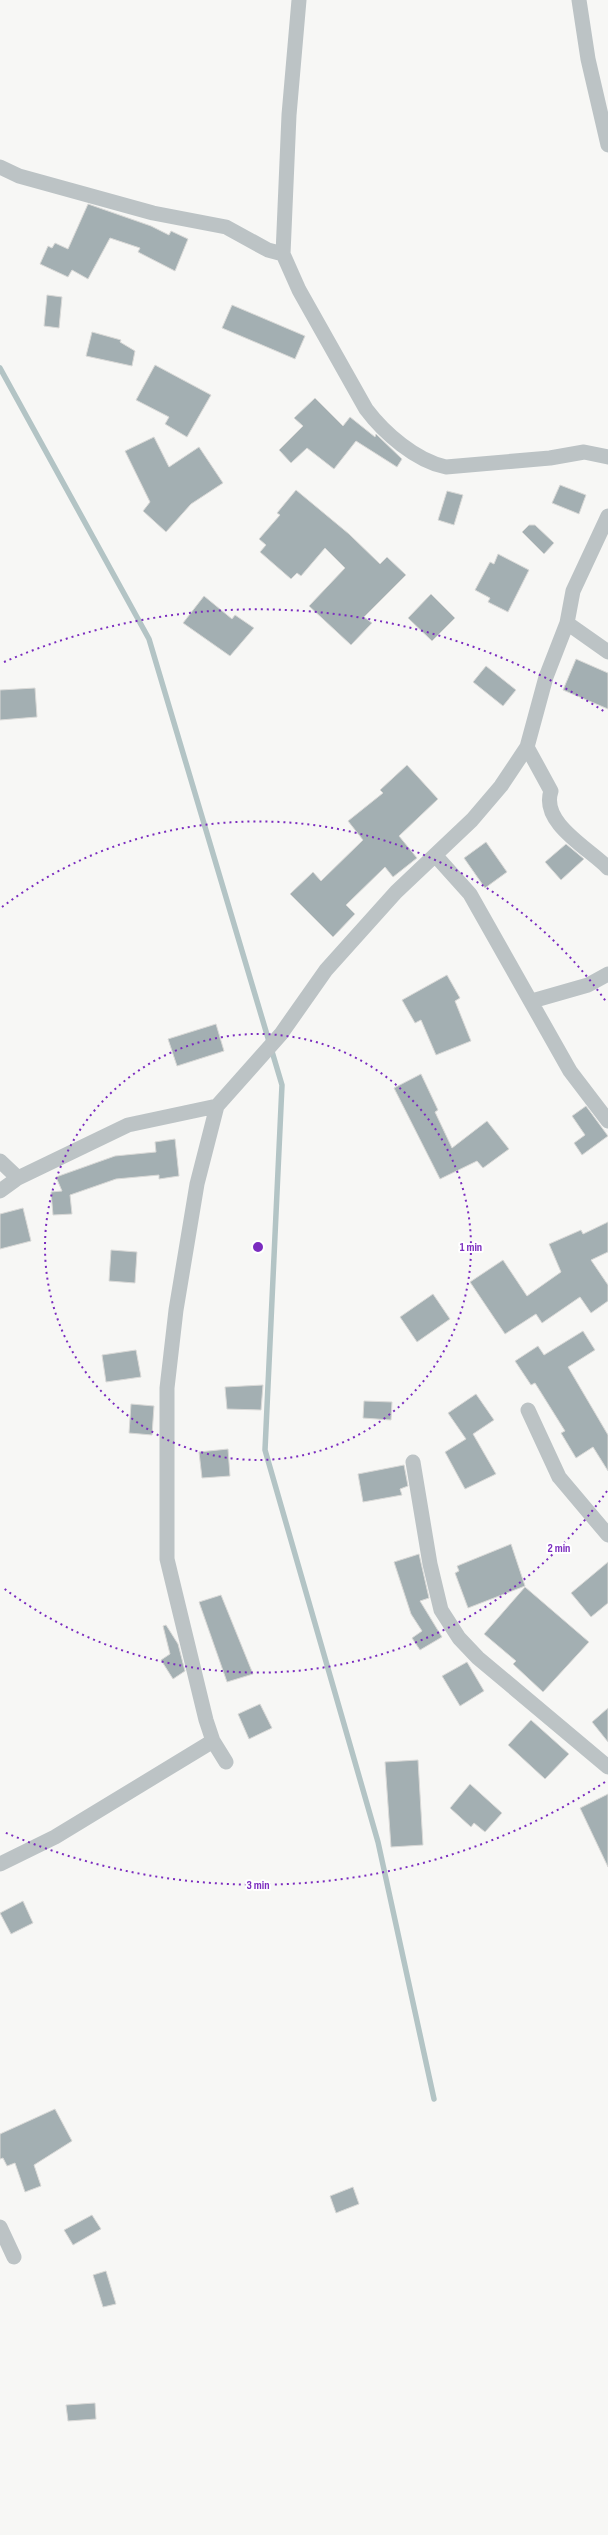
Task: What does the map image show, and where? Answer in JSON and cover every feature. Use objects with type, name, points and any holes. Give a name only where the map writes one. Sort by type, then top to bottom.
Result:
[{"type":"street","points":[[299,0],[289,115],[283,254],[299,290],[366,409],[379,426],[430,464],[461,468],[584,452],[608,457]]},
{"type":"street","points":[[579,0],[588,59],[608,145]]},
{"type":"street","points":[[0,167],[40,182],[153,213],[226,227],[268,250],[283,254]]},
{"type":"street","points":[[226,1762],[213,1741],[167,1559],[167,1388],[176,1310],[197,1184],[217,1106],[281,1034],[326,970],[396,892],[472,820],[501,786],[527,747],[546,677],[567,623],[573,591],[608,516]]},
{"type":"street","points":[[567,623],[608,652]]},
{"type":"street","points":[[527,747],[551,792],[548,800],[550,808],[566,833],[597,856],[608,868]]},
{"type":"street","points":[[436,855],[470,894],[532,1001],[570,1071],[608,1121]]},
{"type":"street","points":[[532,1001],[588,985],[608,974]]},
{"type":"street","points":[[0,1191],[18,1178],[128,1125],[217,1106]]},
{"type":"street","points":[[0,1161],[18,1178]]},
{"type":"street","points":[[528,1410],[559,1477],[608,1535]]},
{"type":"street","points":[[413,1462],[430,1564],[441,1610],[459,1638],[478,1658],[608,1768]]},
{"type":"street","points":[[0,1864],[55,1837],[213,1741]]},
{"type":"street","points":[[0,2227],[14,2257]]},
{"type":"building","points":[[88,204],[151,226],[169,235],[171,231],[188,239],[175,271],[138,252],[140,248],[110,238],[88,279],[72,270],[68,277],[40,264],[48,246],[52,248],[55,243],[68,249]]},
{"type":"building","points":[[47,295],[62,297],[59,328],[44,326]]},
{"type":"building","points":[[232,305],[305,336],[295,359],[222,328]]},
{"type":"building","points":[[92,332],[121,340],[120,342],[135,351],[132,366],[86,356]]},
{"type":"building","points":[[155,365],[211,395],[187,437],[165,424],[169,417],[136,400]]},
{"type":"building","points":[[315,398],[343,426],[350,417],[375,437],[376,434],[402,459],[397,467],[356,441],[334,469],[307,448],[291,463],[279,450],[303,426],[294,418]]},
{"type":"building","points":[[154,437],[169,467],[199,447],[223,483],[191,504],[166,532],[143,511],[150,502],[125,451]]},
{"type":"building","points":[[560,485],[586,495],[579,514],[552,503]]},
{"type":"building","points":[[296,490],[349,534],[380,564],[387,557],[406,575],[364,617],[372,623],[351,645],[309,606],[345,568],[325,548],[301,576],[297,573],[291,579],[260,552],[266,545],[259,539],[280,515],[277,513]]},
{"type":"building","points":[[447,491],[463,495],[454,525],[438,520]]},
{"type":"building","points":[[529,525],[535,525],[554,543],[544,554],[522,532]]},
{"type":"building","points":[[498,554],[529,570],[508,612],[488,602],[490,598],[475,590],[490,562],[494,564]]},
{"type":"building","points":[[431,594],[455,618],[432,641],[408,618]]},
{"type":"building","points":[[204,596],[232,619],[235,615],[254,628],[230,656],[183,623]]},
{"type":"building","points":[[576,659],[608,673],[608,709],[563,690]]},
{"type":"building","points":[[486,666],[516,690],[503,706],[473,682]]},
{"type":"building","points":[[35,688],[37,717],[0,720],[0,690]]},
{"type":"building","points":[[407,765],[438,799],[399,836],[417,858],[393,877],[385,867],[346,905],[355,914],[333,937],[290,894],[313,872],[321,881],[363,840],[348,821],[383,793],[380,790]]},
{"type":"building","points":[[486,842],[507,872],[485,888],[464,858]]},
{"type":"building","points":[[566,844],[584,859],[561,880],[545,862]]},
{"type":"building","points":[[447,975],[460,998],[455,1001],[471,1041],[436,1055],[421,1020],[415,1023],[402,1000]]},
{"type":"building","points":[[216,1024],[224,1051],[177,1066],[168,1039]]},
{"type":"building","points":[[421,1074],[438,1110],[435,1112],[452,1148],[487,1121],[509,1149],[483,1168],[477,1161],[440,1179],[394,1088]]},
{"type":"building","points":[[586,1106],[608,1136],[582,1155],[574,1143],[585,1135],[572,1116]]},
{"type":"building","points":[[175,1139],[179,1176],[159,1179],[159,1175],[116,1179],[70,1195],[72,1214],[53,1215],[51,1192],[62,1191],[56,1177],[115,1156],[156,1152],[155,1142]]},
{"type":"building","points":[[23,1208],[31,1241],[0,1249],[0,1214]]},
{"type":"building","points":[[608,1222],[608,1252],[591,1260],[608,1285],[608,1301],[591,1313],[580,1297],[542,1323],[536,1314],[505,1334],[470,1282],[503,1260],[527,1296],[561,1272],[549,1244],[581,1230],[583,1234]]},
{"type":"building","points":[[111,1250],[137,1252],[135,1283],[109,1281]]},
{"type":"building","points":[[433,1294],[450,1319],[417,1342],[400,1317]]},
{"type":"building","points":[[583,1331],[595,1350],[568,1367],[608,1435],[608,1471],[593,1447],[576,1458],[561,1433],[565,1431],[535,1383],[531,1385],[515,1361],[538,1346],[544,1355]]},
{"type":"building","points":[[136,1350],[141,1377],[106,1382],[102,1355]]},
{"type":"building","points":[[263,1385],[261,1410],[227,1409],[225,1387]]},
{"type":"building","points":[[476,1394],[494,1420],[473,1434],[496,1474],[465,1489],[445,1452],[466,1439],[448,1413]]},
{"type":"building","points":[[364,1401],[392,1402],[391,1420],[363,1418]]},
{"type":"building","points":[[131,1404],[154,1406],[152,1435],[129,1433]]},
{"type":"building","points":[[228,1449],[230,1476],[202,1478],[199,1452]]},
{"type":"building","points":[[404,1465],[408,1486],[400,1489],[402,1495],[363,1502],[358,1474]]},
{"type":"building","points":[[511,1544],[525,1586],[468,1608],[455,1573],[459,1571],[457,1566]]},
{"type":"building","points":[[419,1554],[429,1598],[420,1601],[442,1637],[420,1650],[412,1638],[422,1631],[411,1614],[394,1562]]},
{"type":"building","points":[[608,1562],[608,1603],[591,1617],[571,1593]]},
{"type":"building","points":[[525,1587],[589,1642],[543,1692],[513,1664],[516,1661],[484,1634]]},
{"type":"building","points":[[221,1595],[253,1674],[227,1682],[199,1602]]},
{"type":"building","points":[[166,1625],[178,1644],[185,1671],[173,1679],[161,1660],[170,1654],[163,1626]]},
{"type":"building","points":[[467,1662],[484,1691],[460,1706],[442,1676]]},
{"type":"building","points":[[260,1704],[272,1728],[249,1739],[238,1714]]},
{"type":"building","points":[[608,1708],[608,1742],[592,1722]]},
{"type":"building","points":[[531,1720],[569,1754],[545,1779],[508,1745]]},
{"type":"building","points":[[418,1760],[423,1845],[391,1847],[385,1762]]},
{"type":"building","points":[[470,1784],[502,1813],[485,1832],[474,1823],[471,1827],[450,1808]]},
{"type":"building","points":[[608,1794],[608,1867],[580,1808]]},
{"type":"building","points":[[23,1901],[33,1923],[11,1934],[0,1913]]},
{"type":"building","points":[[55,2109],[72,2141],[34,2165],[41,2186],[25,2192],[15,2163],[7,2166],[3,2158],[0,2159],[0,2134]]},
{"type":"building","points":[[353,2187],[359,2204],[336,2213],[330,2196]]},
{"type":"building","points":[[92,2215],[101,2229],[73,2245],[64,2230]]},
{"type":"building","points":[[106,2271],[116,2304],[103,2307],[93,2275]]},
{"type":"building","points":[[95,2403],[96,2419],[68,2421],[66,2405]]},
{"type":"waterway","points":[[0,368],[149,639],[282,1085],[265,1450],[378,1842],[434,2099]]}]
